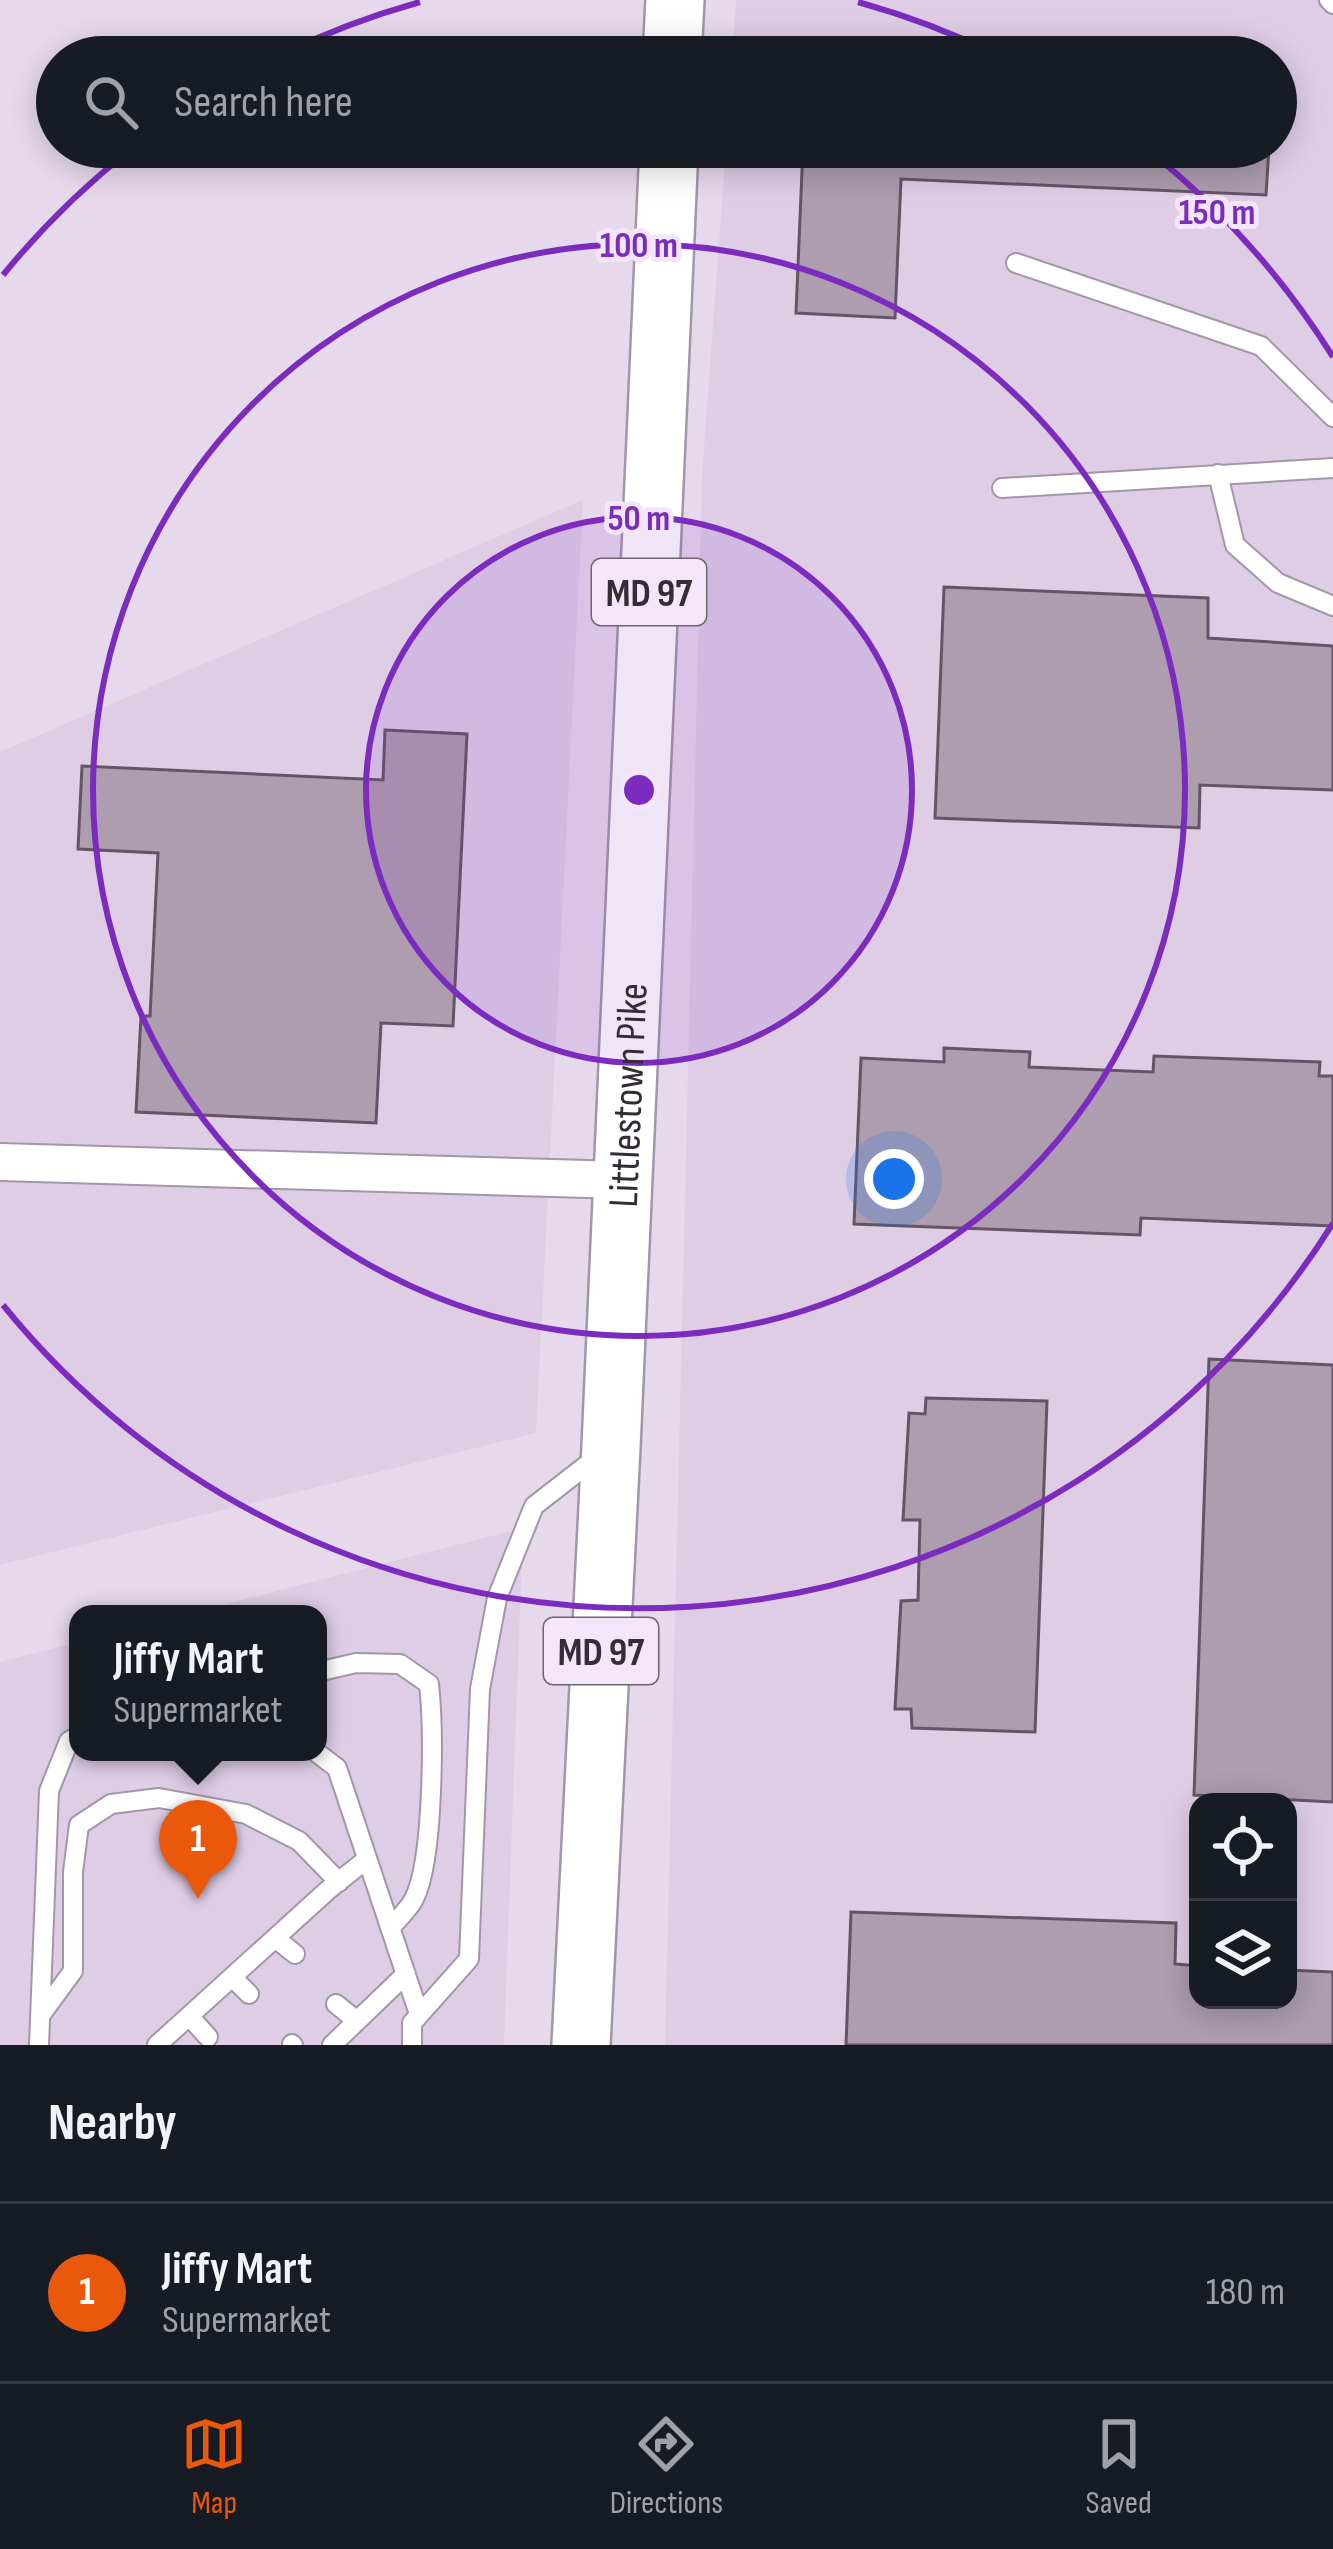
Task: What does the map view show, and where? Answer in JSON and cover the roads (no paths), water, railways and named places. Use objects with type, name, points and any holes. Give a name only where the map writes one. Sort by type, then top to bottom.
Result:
[{"type":"highway","points":[[674,36],[675,0]]},
{"type":"highway","name":"Littlestown Pike","points":[[581,2045],[667,168]]},
{"type":"street","points":[[0,1162],[623,1180]]},
{"type":"lane","points":[[1016,263],[1262,346],[1333,417]]},
{"type":"lane","points":[[1002,488],[1333,467]]},
{"type":"lane","points":[[1218,475],[1235,545],[1278,583],[1333,606]]},
{"type":"lane","points":[[412,2045],[412,2023],[469,1959],[480,1689],[497,1598],[535,1506],[611,1447]]},
{"type":"lane","points":[[327,1670],[400,1664],[429,1684],[433,1713],[426,1860],[414,1900],[390,1928]]},
{"type":"lane","points":[[39,2045],[49,1791],[69,1741]]},
{"type":"lane","points":[[327,1760],[337,1768],[419,2014]]},
{"type":"lane","points":[[40,2016],[74,1971],[73,1872],[79,1825],[111,1804],[159,1798],[246,1814],[299,1841],[338,1882]]},
{"type":"lane","points":[[157,2045],[367,1859]]},
{"type":"lane","points":[[275,1938],[295,1954]]},
{"type":"lane","points":[[332,2045],[406,1974]]},
{"type":"lane","points":[[232,1977],[249,1994]]},
{"type":"lane","points":[[336,2004],[357,2021]]},
{"type":"lane","points":[[188,2016],[208,2037]]},
{"type":"place","name":"Jiffy Mart","points":[[198,1899]]}]
